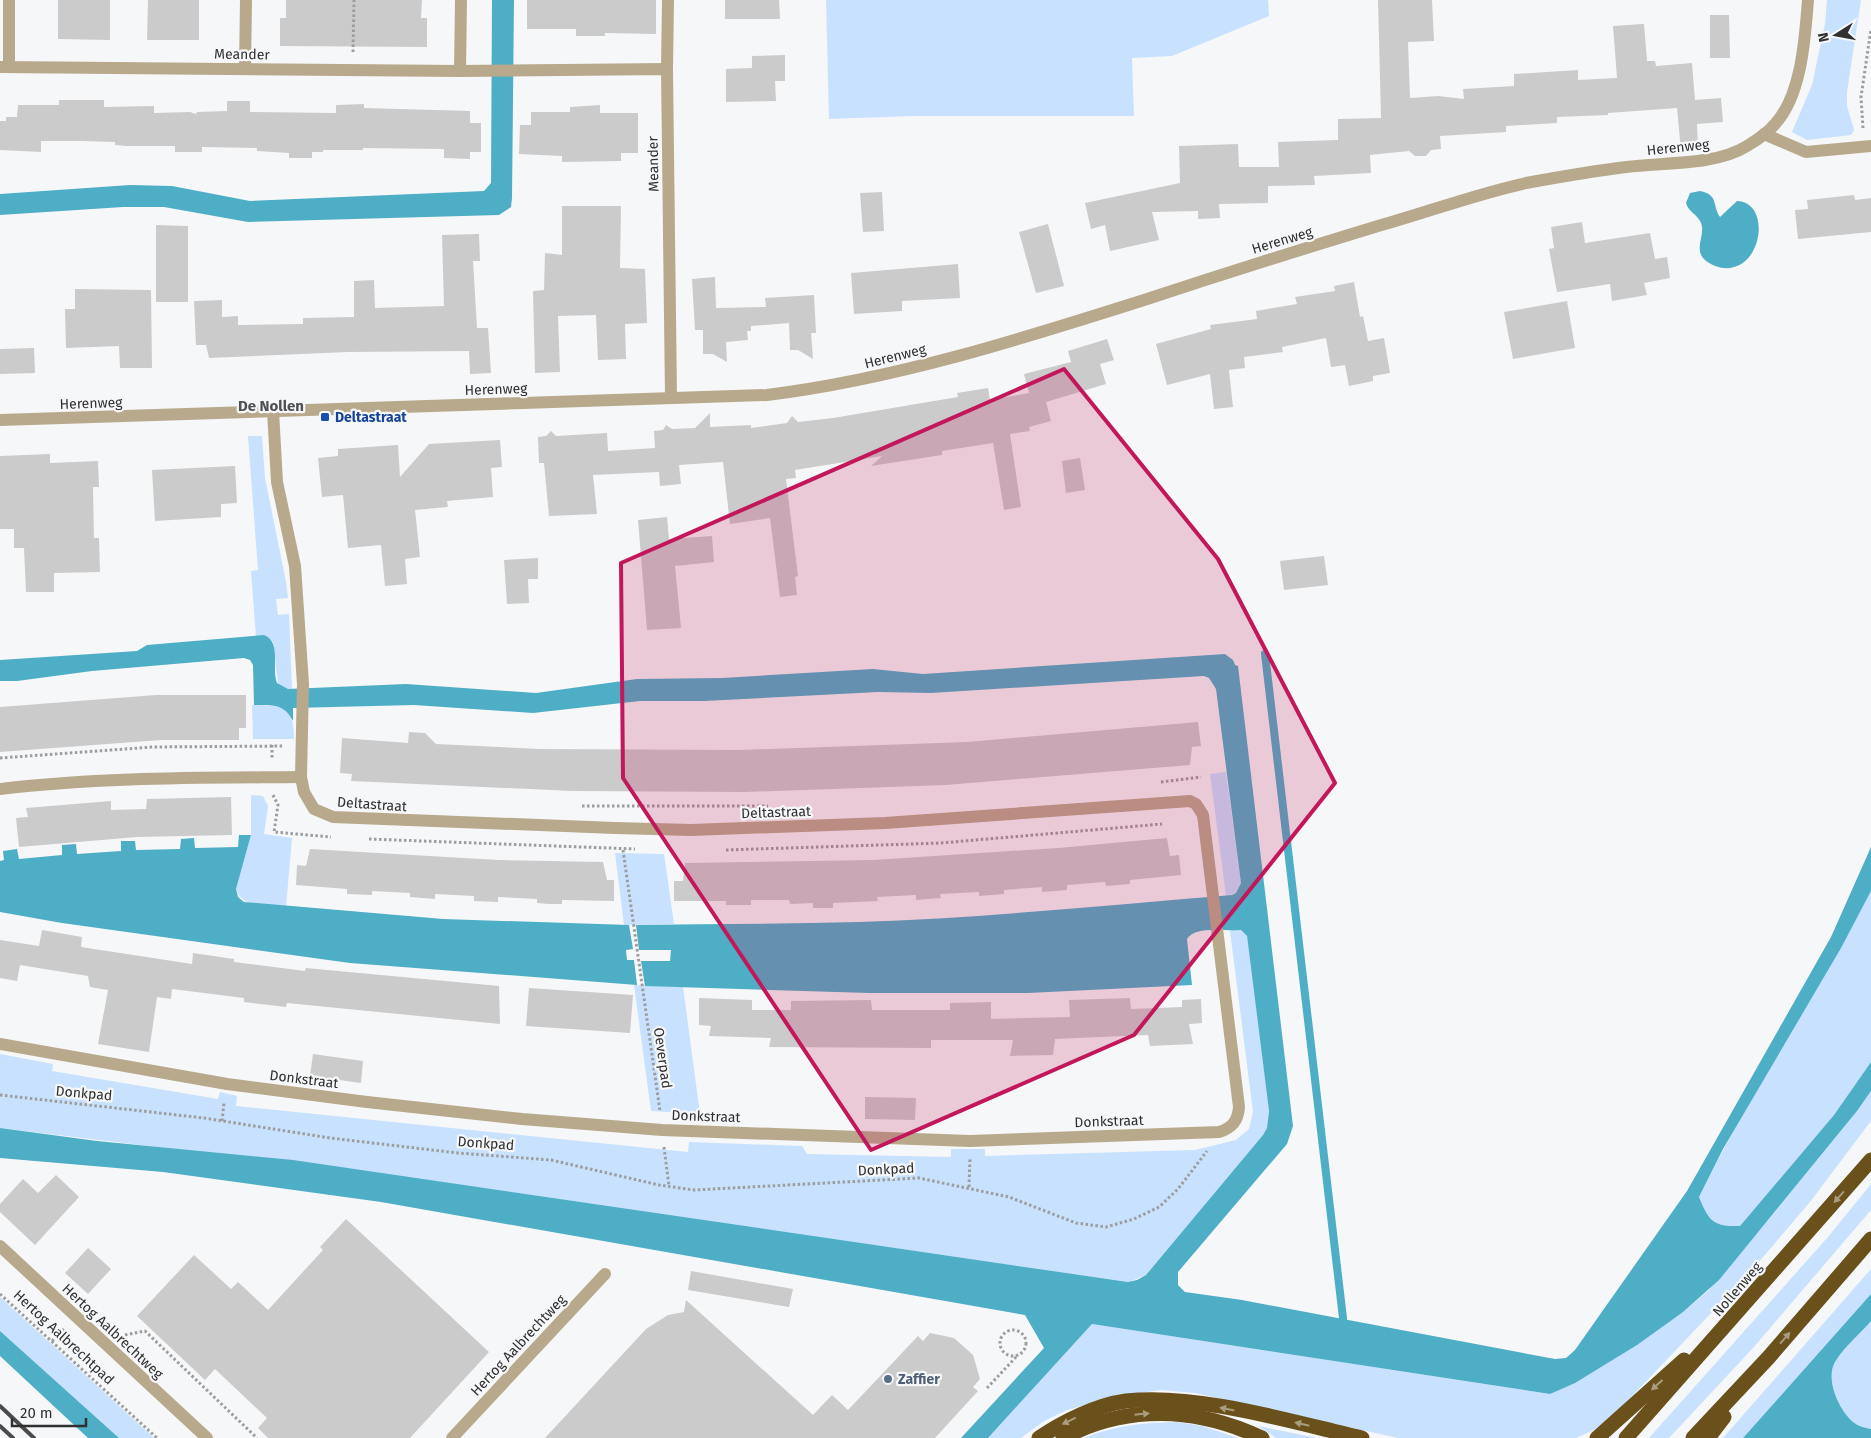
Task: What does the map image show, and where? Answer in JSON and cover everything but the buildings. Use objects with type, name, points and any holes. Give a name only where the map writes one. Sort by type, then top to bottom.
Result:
[{"type":"highway","name":"Nollenweg","points":[[1626,1438],[1871,1160]]},
{"type":"highway","points":[[1693,1438],[1769,1357],[1871,1239]]},
{"type":"highway","points":[[1597,1438],[1745,1305]]},
{"type":"highway","points":[[1708,1438],[1769,1357]]},
{"type":"highway","points":[[1040,1438],[1072,1419],[1100,1409],[1125,1402],[1168,1400],[1198,1403],[1275,1418],[1362,1438]]},
{"type":"highway","points":[[1063,1438],[1096,1423],[1143,1413],[1171,1413],[1204,1417],[1226,1423],[1262,1438]]},
{"type":"street","points":[[4,67],[9,0]]},
{"type":"street","points":[[245,69],[246,0]]},
{"type":"street","points":[[460,0],[460,71]]},
{"type":"street","name":"Meander","points":[[668,0],[667,69],[671,398]]},
{"type":"street","name":"Herenweg","points":[[0,420],[768,395],[851,383],[957,357],[1480,195],[1530,183],[1624,167],[1721,157],[1745,148],[1764,134],[1783,114],[1793,90],[1804,41],[1808,0]]},
{"type":"street","name":"Meander","points":[[4,67],[460,71],[667,69]]},
{"type":"street","points":[[1764,134],[1806,152],[1868,146]]},
{"type":"street","name":"Deltastraat","points":[[273,411],[277,482],[295,566],[303,684],[301,777],[304,792],[314,808],[333,817],[691,830],[885,823],[1190,801],[1196,804],[1203,815],[1239,1107],[1238,1116],[1232,1126],[1219,1132]]},
{"type":"street","points":[[0,789],[51,783],[150,777],[301,777]]},
{"type":"street","name":"Donkstraat","points":[[0,1044],[227,1084],[522,1119],[662,1130],[970,1142],[1219,1132]]},
{"type":"street","name":"Hertog Aalbrechtweg","points":[[0,1246],[207,1438]]},
{"type":"street","name":"Hertog Aalbrechtweg","points":[[452,1438],[605,1274]]},
{"type":"path","points":[[353,70],[354,0]]},
{"type":"path","points":[[1868,146],[1861,97],[1871,29]]},
{"type":"path","points":[[0,758],[153,747],[302,746]]},
{"type":"path","points":[[1157,783],[1201,777]]},
{"type":"path","name":"Deltastraat","points":[[575,806],[777,806]]},
{"type":"path","name":"Oeverpad","points":[[623,850],[669,1186]]},
{"type":"path","name":"Donkpad","points":[[0,1095],[184,1116],[330,1138],[551,1160],[694,1190],[919,1178],[1010,1197],[1076,1222],[1106,1227],[1134,1219],[1159,1207],[1178,1189],[1200,1162],[1219,1132]]},
{"type":"path","points":[[969,1187],[970,1142]]},
{"type":"path","name":"Hertog Aalbrechtpad","points":[[0,1294],[157,1438]]},
{"type":"path","points":[[120,1332],[128,1336],[137,1331],[144,1331],[257,1438]]},
{"type":"path","points":[[987,1388],[1018,1354],[1026,1344],[1023,1336],[1016,1331],[1008,1332],[1001,1337],[1002,1349],[1011,1356],[1018,1354]]},
{"type":"highlighted area","points":[[1064,369],[1218,559],[1335,783],[1134,1035],[871,1150],[623,778],[621,563]]},
{"type":"shaded area","points":[[826,0],[1268,0],[1269,16],[1172,56],[1132,58],[1134,116],[912,116],[829,119]]},
{"type":"shaded area","points":[[1827,0],[1861,0],[1847,92],[1847,106],[1854,130],[1851,135],[1807,140],[1792,132],[1812,85],[1825,24]]},
{"type":"shaded area","points":[[248,436],[262,436],[265,478],[288,598],[276,599],[278,615],[289,614],[292,689],[284,689],[278,683],[273,642],[264,635],[256,637],[251,571],[258,570]]},
{"type":"shaded area","points":[[252,705],[278,707],[284,710],[292,720],[294,739],[253,739]]},
{"type":"shaded area","points":[[1226,772],[1241,883],[1236,893],[1226,896],[1210,774]]},
{"type":"shaded area","points":[[251,795],[263,796],[268,806],[264,834],[292,838],[286,907],[250,903],[239,895],[236,889],[251,835]]},
{"type":"shaded area","points":[[615,853],[664,854],[674,924],[624,925]]},
{"type":"shaded area","points":[[1871,891],[1871,1062],[1834,1115],[1740,1226],[1718,1224],[1709,1217],[1699,1197],[1740,1119]]},
{"type":"shaded area","points":[[1241,930],[1247,936],[1269,1111],[1267,1128],[1146,1275],[1129,1282],[379,1174],[0,1128],[0,1054],[53,1064],[52,1071],[218,1099],[220,1092],[237,1096],[236,1106],[688,1152],[689,1142],[802,1146],[807,1154],[951,1157],[951,1149],[985,1149],[985,1156],[1195,1150],[1236,1140],[1249,1129],[1253,1112],[1230,931]]},
{"type":"shaded area","points":[[634,985],[683,987],[700,1114],[651,1111]]},
{"type":"shaded area","points":[[1871,1091],[1871,1121],[1810,1202],[1752,1270],[1616,1413],[1594,1430],[1576,1438],[1398,1438],[1195,1393],[1161,1390],[1116,1396],[1067,1410],[1044,1421],[1021,1438],[988,1438],[1092,1324],[1550,1394],[1683,1312],[1708,1291],[1770,1218]]},
{"type":"shaded area","points":[[1871,1184],[1871,1210],[1753,1348],[1669,1438],[1649,1438],[1828,1237]]},
{"type":"shaded area","points":[[1871,1269],[1871,1294],[1743,1438],[1723,1438]]},
{"type":"shaded area","points":[[0,1297],[154,1438],[119,1438],[0,1331]]},
{"type":"shaded area","points":[[1871,1321],[1871,1429],[1857,1425],[1843,1410],[1835,1394],[1832,1369],[1847,1346]]},
{"type":"shaded area","points":[[1177,1422],[1202,1426],[1238,1438],[1084,1438],[1107,1430],[1130,1426]]},
{"type":"shaded area","points":[[1258,1426],[1317,1438],[1276,1438]]},
{"type":"water","points":[[492,0],[514,0],[512,198],[511,207],[499,215],[248,222],[164,207],[123,207],[0,215],[0,194],[130,185],[172,186],[250,201],[484,191],[491,183]]},
{"type":"water","points":[[1700,191],[1713,198],[1720,217],[1737,201],[1748,204],[1755,212],[1758,236],[1754,249],[1747,259],[1737,266],[1723,268],[1709,263],[1703,258],[1700,249],[1702,226],[1686,203],[1690,193]]},
{"type":"water","points":[[264,635],[273,643],[277,683],[288,689],[406,684],[536,693],[637,679],[722,678],[873,669],[923,674],[1225,654],[1238,666],[1293,1126],[1287,1144],[1178,1272],[1178,1285],[1185,1292],[1242,1300],[1555,1359],[1566,1358],[1575,1350],[1687,1191],[1831,937],[1871,847],[1871,891],[1841,948],[1723,1149],[1699,1197],[1709,1217],[1718,1224],[1740,1226],[1834,1115],[1871,1062],[1871,1091],[1857,1111],[1719,1280],[1683,1312],[1637,1345],[1575,1383],[1550,1394],[1092,1324],[988,1438],[961,1438],[1044,1348],[1025,1315],[381,1202],[163,1172],[0,1158],[0,1128],[97,1141],[293,1160],[1128,1282],[1146,1275],[1267,1128],[1269,1111],[1247,936],[1241,930],[1197,932],[1187,939],[1192,985],[1028,993],[869,993],[645,986],[641,961],[670,961],[671,950],[639,950],[636,925],[859,922],[952,918],[1232,895],[1236,893],[1241,883],[1216,689],[1209,678],[1204,676],[931,693],[878,692],[704,701],[640,701],[533,713],[414,705],[293,708],[293,721],[286,711],[281,708],[271,705],[254,705],[253,665],[250,660],[244,658],[92,671],[17,681],[0,681],[0,660],[137,651],[147,645]]},
{"type":"water","points":[[239,835],[251,835],[236,889],[238,897],[244,902],[443,919],[629,925],[633,949],[626,950],[627,960],[634,960],[637,985],[350,963],[62,923],[0,912],[0,861],[4,860],[3,851],[17,849],[19,859],[62,855],[62,845],[76,844],[77,854],[121,851],[121,841],[135,841],[136,850],[180,849],[181,839],[194,838],[195,848],[238,847]]},
{"type":"water","points":[[1871,1294],[1871,1321],[1839,1356],[1832,1369],[1832,1377],[1835,1394],[1843,1410],[1855,1423],[1871,1429],[1871,1438],[1743,1438]]},
{"type":"water","points":[[0,1331],[119,1438],[88,1438],[0,1356]]},
{"type":"waterway","points":[[1265,654],[1343,1318]]},
{"type":"railway","points":[[0,1406],[34,1438]]},
{"type":"railway","points":[[0,1426],[13,1438]]},
{"type":"place","name":"Deltastraat","points":[[325,417]]},
{"type":"place","name":"Zaffier","points":[[888,1379]]},
{"type":"district","name":"De Nollen","points":[[271,406]]}]
